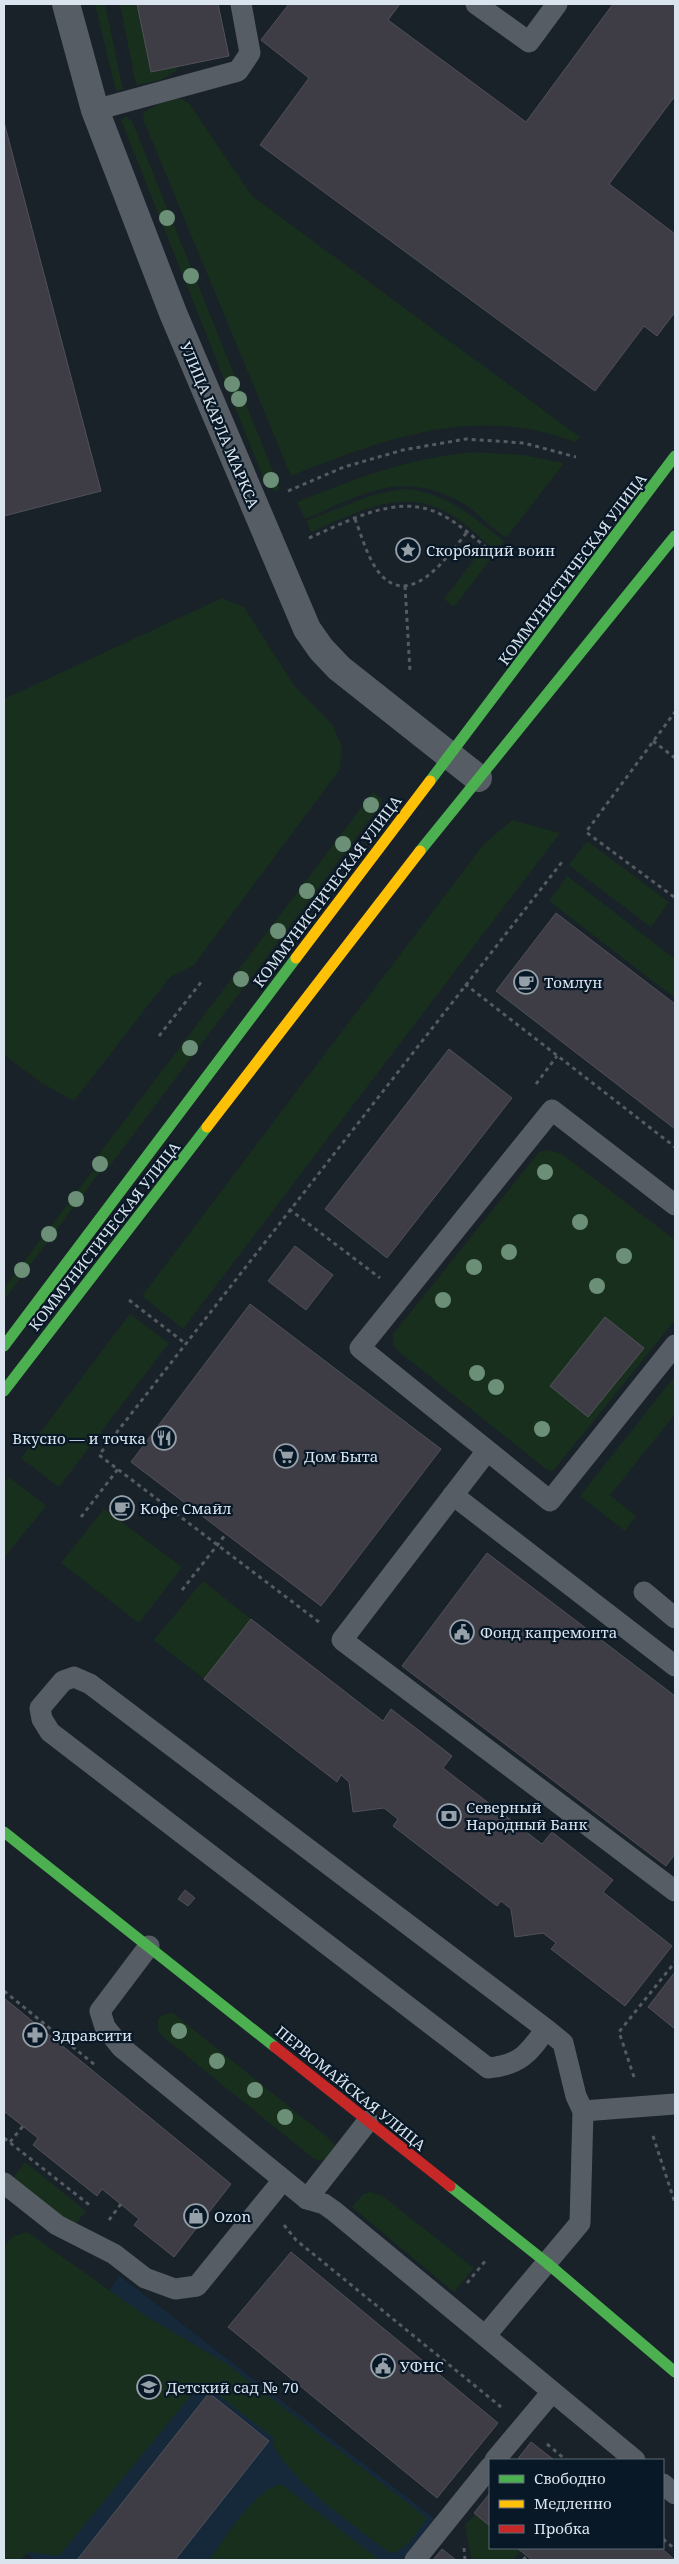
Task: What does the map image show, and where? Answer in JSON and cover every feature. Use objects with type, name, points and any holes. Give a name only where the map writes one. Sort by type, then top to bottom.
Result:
[{"type":"main road","name":"КОММУНИСТИЧЕСКАЯ УЛИЦА","points":[[4,1346],[675,456]]},
{"type":"main road","name":"КОММУНИСТИЧЕСКАЯ УЛИЦА","points":[[4,1391],[420,850],[478,778],[672,549]]},
{"type":"main road","name":"ПЕРВОМАЙСКАЯ УЛИЦА","points":[[4,1832],[547,2263],[675,2372]]},
{"type":"street","name":"УЛИЦА КАРЛА МАРКСА","points":[[66,4],[94,110],[173,313],[307,629],[321,649],[339,668],[478,778]]},
{"type":"lane","points":[[94,110],[238,71],[250,53],[241,4]]},
{"type":"lane","points":[[476,4],[530,42],[558,4]]},
{"type":"lane","points":[[675,1205],[552,1110],[360,1348],[550,1501],[675,1345]]},
{"type":"lane","points":[[487,1451],[342,1640],[675,1891]]},
{"type":"lane","points":[[453,1495],[675,1666]]},
{"type":"lane","points":[[644,1592],[675,1618]]},
{"type":"lane","points":[[486,2335],[580,2223],[583,2111],[576,2096],[563,2042],[546,2029],[90,1684],[74,1678],[63,1682],[40,1708],[42,1719],[50,1732],[488,2068],[508,2066],[527,2055],[546,2029]]},
{"type":"lane","points":[[149,1946],[100,2011],[105,2027],[121,2047],[307,2200],[324,2204],[486,2335],[634,2459]]},
{"type":"lane","points":[[583,2111],[675,2104]]},
{"type":"lane","points":[[307,2200],[368,2121]]},
{"type":"lane","points":[[4,2184],[57,2225],[114,2254],[145,2278],[175,2289],[197,2286],[283,2180]]},
{"type":"lane","points":[[497,2459],[552,2392]]},
{"type":"lane","points":[[414,2560],[489,2468]]},
{"type":"lane","points":[[664,2485],[675,2494]]},
{"type":"path","points":[[288,491],[344,467],[403,450],[466,439],[524,443],[576,457]]},
{"type":"path","points":[[309,538],[375,511],[414,506],[436,512],[467,532],[497,556]]},
{"type":"path","points":[[355,519],[380,573],[391,584],[405,586],[421,580],[438,568],[467,532]]},
{"type":"path","points":[[405,586],[410,671]]},
{"type":"path","points":[[674,897],[586,832],[675,712]]},
{"type":"path","points":[[653,741],[675,758]]},
{"type":"path","points":[[342,1640],[99,1455],[289,1209],[562,862]]},
{"type":"path","points":[[159,1036],[202,981]]},
{"type":"path","points":[[466,984],[675,1147]]},
{"type":"path","points":[[289,1209],[403,1295]]},
{"type":"path","points":[[128,1300],[186,1344]]},
{"type":"path","points":[[81,1517],[118,1470]]},
{"type":"path","points":[[182,1590],[226,1534]]},
{"type":"path","points":[[619,2032],[675,1962]]},
{"type":"path","points":[[10,2142],[23,2126]]},
{"type":"path","points":[[4,2138],[94,2208]]},
{"type":"path","points":[[109,2220],[121,2204]]},
{"type":"path","points":[[101,2214],[116,2226]]},
{"type":"path","points":[[664,2540],[675,2549]]},
{"type":"path","points":[[523,2560],[527,2556]]},
{"type":"shaded area","name":"Детский сад № 70","points":[[120,2276],[435,2519],[402,2560],[35,2560],[4,2536],[4,2426]]},
{"type":"green space","points":[[95,4],[105,4],[123,89],[116,91]]},
{"type":"green space","points":[[120,4],[137,4],[151,72],[178,66],[176,71],[160,80],[136,85]]},
{"type":"green space","points":[[180,98],[189,103],[252,196],[580,437],[575,442],[538,431],[502,426],[466,426],[396,439],[326,462],[291,476],[143,119],[144,112],[160,103]]},
{"type":"green space","points":[[126,116],[132,121],[280,488],[277,492],[266,485],[121,120]]},
{"type":"green space","points":[[472,452],[523,455],[564,463],[507,537],[464,504],[442,493],[421,488],[402,486],[383,489],[346,501],[305,519],[297,502],[404,464]]},
{"type":"green space","points":[[401,489],[416,490],[444,499],[469,514],[504,541],[496,551],[454,516],[422,503],[389,503],[373,507],[311,532],[306,521],[369,496]]},
{"type":"green space","points":[[480,552],[490,560],[454,607],[444,599]]},
{"type":"green space","points":[[222,598],[244,607],[295,687],[332,724],[342,746],[340,769],[194,965],[170,977],[74,1101],[40,1082],[4,1055],[4,699]]},
{"type":"green space","points":[[373,792],[382,799],[382,803],[109,1167],[105,1165],[4,1300],[4,1288],[100,1161],[96,1158]]},
{"type":"green space","points":[[512,820],[560,833],[183,1329],[142,1296],[483,845]]},
{"type":"green space","points":[[587,841],[669,902],[651,927],[569,865]]},
{"type":"green space","points":[[567,876],[675,959],[675,998],[549,901]]},
{"type":"green space","points":[[546,1150],[562,1154],[675,1240],[675,1320],[553,1471],[547,1470],[398,1351],[394,1346],[393,1339],[393,1334],[539,1152]]},
{"type":"green space","points":[[130,1314],[169,1343],[59,1487],[21,1458]]},
{"type":"green space","points":[[675,1376],[675,1414],[610,1495],[636,1516],[625,1531],[580,1496]]},
{"type":"green space","points":[[9,1477],[46,1506],[4,1558],[4,1484]]},
{"type":"green space","points":[[104,1509],[182,1567],[139,1623],[61,1563]]},
{"type":"green space","points":[[203,1581],[251,1619],[204,1679],[154,1640]]},
{"type":"green space","points":[[173,2013],[327,2137],[334,2144],[333,2153],[321,2161],[314,2159],[162,2036],[158,2030],[158,2019],[165,2014]]},
{"type":"green space","points":[[25,2162],[86,2211],[73,2227],[10,2182]]},
{"type":"green space","points":[[370,2192],[381,2195],[474,2268],[454,2292],[352,2207],[363,2194]]},
{"type":"green space","points":[[27,2232],[146,2316],[227,2364],[427,2518],[412,2540],[397,2551],[390,2553],[358,2529],[298,2477],[273,2446],[274,2438],[207,2386],[197,2388],[59,2556],[29,2552],[20,2560],[4,2560],[4,2247],[13,2236]]},
{"type":"green space","points":[[281,2484],[380,2560],[209,2560],[250,2505],[270,2489]]},
{"type":"green space","points":[[476,2514],[489,2525],[489,2549],[518,2549],[521,2551],[513,2560],[474,2560],[471,2558],[465,2525]]},
{"type":"building","points":[[137,4],[218,4],[229,56],[151,72]]},
{"type":"building","points":[[289,4],[400,4],[388,20],[526,122],[613,4],[675,4],[675,96],[609,184],[675,234],[675,312],[657,336],[644,326],[595,391],[260,145],[309,78],[261,40]]},
{"type":"building","points":[[4,122],[101,491],[4,516]]},
{"type":"building","points":[[556,913],[675,1004],[675,1129],[496,991]]},
{"type":"building","points":[[449,1049],[512,1098],[387,1258],[325,1209]]},
{"type":"building","points":[[295,1246],[333,1275],[306,1310],[268,1281]]},
{"type":"building","name":"Дом Быта","points":[[250,1304],[441,1449],[321,1606],[131,1462]]},
{"type":"building","points":[[605,1317],[644,1348],[588,1417],[550,1386]]},
{"type":"building","name":"Кофе Смайл","points":[[121,1495],[135,1505],[122,1521],[109,1511]]},
{"type":"building","points":[[487,1553],[675,1696],[675,1854],[666,1866],[402,1666]]},
{"type":"building","name":"Северный Народный Банк","points":[[251,1619],[383,1721],[391,1709],[452,1756],[443,1768],[542,1844],[552,1832],[613,1880],[603,1892],[672,1946],[625,2006],[551,1949],[556,1943],[543,1933],[515,1937],[511,1909],[501,1901],[497,1906],[393,1826],[398,1819],[384,1808],[353,1812],[349,1782],[341,1775],[337,1782],[204,1679]]},
{"type":"building","points":[[185,1890],[195,1898],[188,1906],[178,1899]]},
{"type":"building","points":[[675,1972],[675,2029],[648,2007]]},
{"type":"building","points":[[4,1998],[231,2184],[174,2257],[134,2225],[139,2219],[102,2189],[97,2196],[33,2145],[38,2138],[5,2112],[4,2114]]},
{"type":"building","points":[[291,2252],[498,2423],[437,2498],[228,2327]]},
{"type":"building","points":[[209,2393],[269,2441],[175,2560],[77,2560]]},
{"type":"building","points":[[531,2442],[553,2459],[518,2459]]},
{"type":"building","points":[[489,2494],[489,2525],[474,2513]]},
{"type":"building","points":[[442,2549],[456,2560],[433,2560]]},
{"type":"building","points":[[518,2549],[662,2549],[675,2560],[532,2560]]},
{"type":"traffic: fast","points":[[430,781],[675,456]]},
{"type":"traffic: fast","points":[[420,851],[675,536]]},
{"type":"traffic: fast","points":[[4,1346],[296,958]]},
{"type":"traffic: fast","points":[[4,1391],[207,1127]]},
{"type":"traffic: fast","points":[[4,1832],[275,2047]]},
{"type":"traffic: fast","points":[[450,2186],[547,2263],[675,2372]]},
{"type":"traffic: slow","points":[[296,958],[430,781]]},
{"type":"traffic: slow","points":[[207,1127],[420,851]]},
{"type":"traffic: jam","points":[[275,2047],[450,2186]]},
{"type":"place","name":"Скорбящий воин","points":[[408,550]]},
{"type":"place","name":"Томлун","points":[[526,982]]},
{"type":"place","name":"Вкусно — и точка","points":[[164,1438]]},
{"type":"place","name":"Дом Быта","points":[[286,1456]]},
{"type":"place","name":"Кофе Смайл","points":[[122,1508]]},
{"type":"place","name":"Фонд капремонта","points":[[462,1632]]},
{"type":"place","name":"Северный Народный Банк","points":[[449,1816]]},
{"type":"place","name":"Здравсити","points":[[35,2035]]},
{"type":"place","name":"Ozon","points":[[196,2216]]},
{"type":"place","name":"УФНС","points":[[383,2366]]},
{"type":"place","name":"Детский сад № 70","points":[[149,2387]]}]
